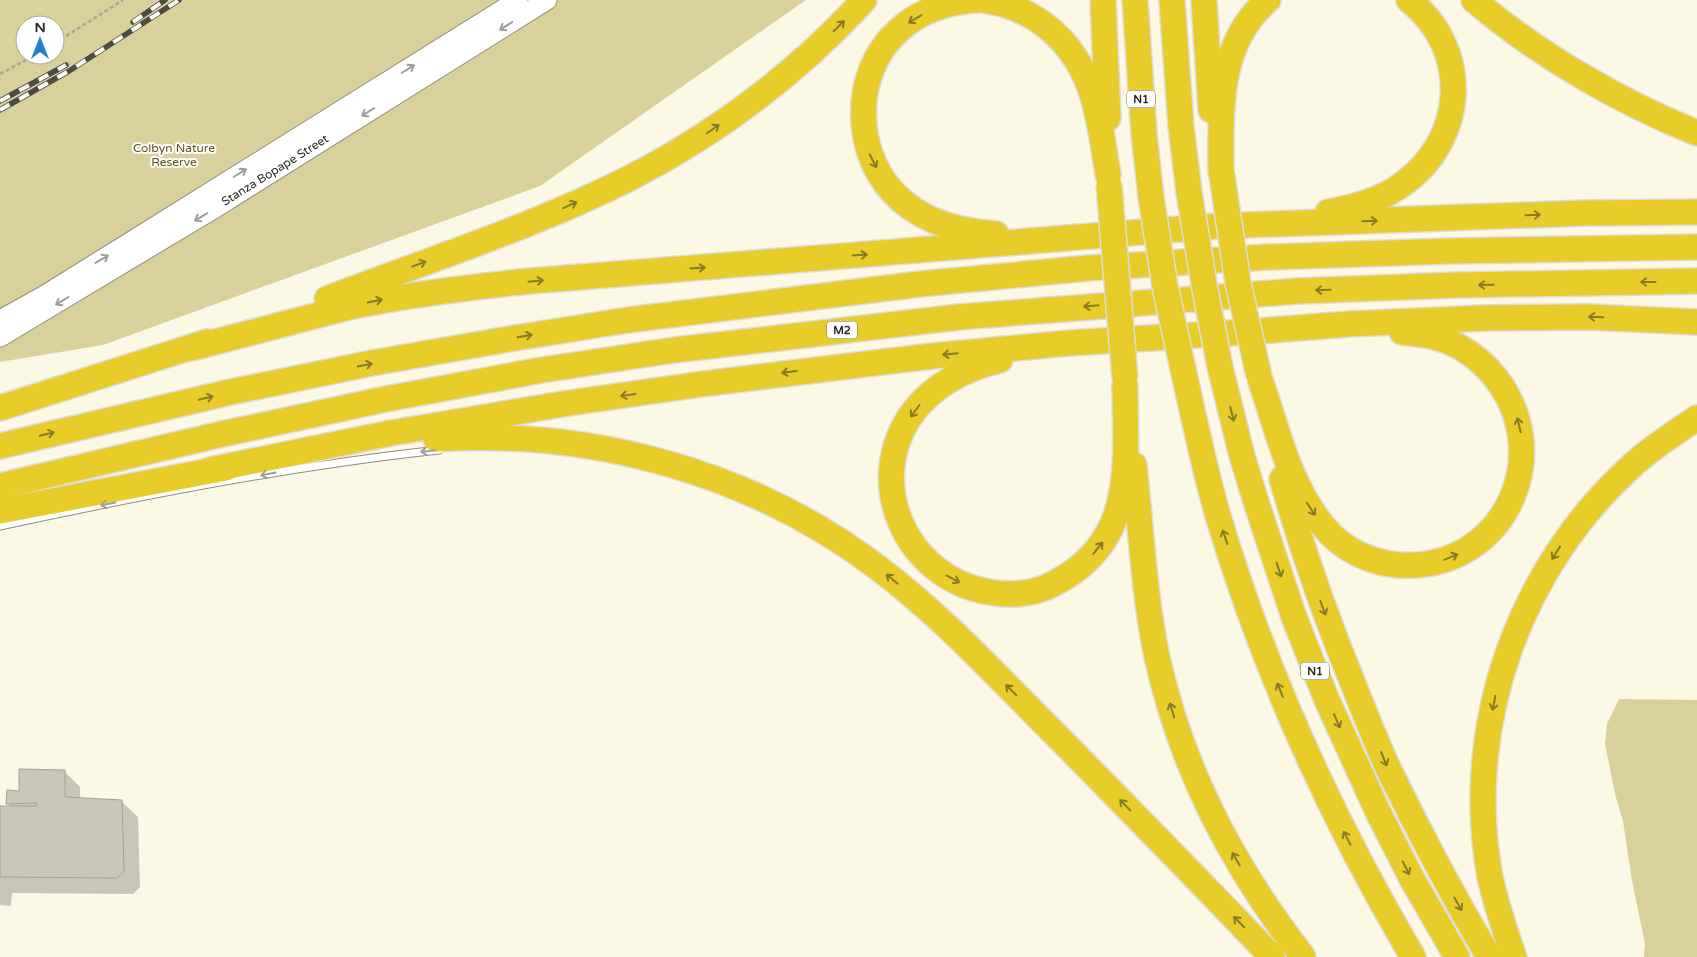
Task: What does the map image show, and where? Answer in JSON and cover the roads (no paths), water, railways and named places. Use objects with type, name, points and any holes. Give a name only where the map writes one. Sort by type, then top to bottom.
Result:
[{"type":"highway","points":[[0,408],[192,348],[280,316],[553,213],[630,178],[704,135],[744,108],[826,39],[864,0]]},
{"type":"highway","points":[[977,0],[962,0],[928,11],[898,30],[886,43],[870,75],[863,105],[868,152],[877,170],[900,200],[912,209],[926,217],[957,229],[1000,234],[1111,234]]},
{"type":"highway","points":[[983,0],[1000,2],[1036,18],[1050,28],[1073,54],[1091,89],[1109,180]]},
{"type":"highway","points":[[1103,0],[1108,96],[1109,180],[1125,382],[1145,578],[1157,656],[1179,733],[1209,810],[1256,892],[1303,957]]},
{"type":"highway","name":"N1","points":[[1135,0],[1144,134],[1151,197],[1165,286],[1218,515],[1249,609],[1309,761],[1345,834],[1413,957]]},
{"type":"highway","name":"N1","points":[[1172,0],[1181,127],[1189,192],[1220,366],[1242,456],[1294,617],[1326,698],[1378,812],[1412,879],[1457,957]]},
{"type":"highway","points":[[1204,0],[1210,102],[1238,283],[1282,479],[1320,601],[1389,769],[1423,839],[1489,957]]},
{"type":"highway","points":[[1222,174],[1222,106],[1228,66],[1245,25],[1258,8],[1268,0]]},
{"type":"highway","points":[[1217,226],[1253,220],[1317,214],[1349,208],[1372,200],[1403,184],[1425,164],[1436,150],[1449,122],[1452,106],[1452,74],[1445,43],[1424,13],[1410,0]]},
{"type":"highway","points":[[1474,0],[1507,26],[1567,67],[1642,108],[1697,133]]},
{"type":"highway","points":[[192,348],[353,306],[412,294],[462,288],[1217,226],[1585,213],[1697,212]]},
{"type":"highway","points":[[0,446],[226,393],[372,363],[628,320],[920,284],[1089,268],[1268,257],[1450,250],[1697,247]]},
{"type":"highway","name":"M2","points":[[0,486],[174,445],[396,397],[542,370],[674,350],[959,317],[1298,291],[1467,285],[1697,281]]},
{"type":"highway","points":[[0,511],[391,433],[569,403],[702,384],[1001,349],[1349,324],[1485,318],[1589,317],[1697,322]]},
{"type":"highway","points":[[1246,332],[1397,332],[1433,336],[1461,348],[1475,357],[1495,377],[1510,398],[1516,413],[1523,450],[1522,464],[1513,495],[1501,518],[1493,528],[1471,548],[1458,555],[1439,562],[1415,566],[1392,565],[1362,556],[1350,550],[1332,536],[1316,518],[1305,500],[1288,466],[1260,379]]},
{"type":"highway","points":[[1125,382],[1124,472],[1120,500],[1115,516],[1100,546],[1076,570],[1051,585],[1038,590],[1011,594],[998,593],[967,586],[952,580],[938,571],[913,546],[901,524],[893,496],[894,457],[898,440],[906,425],[914,412],[935,390],[963,372],[982,364],[1009,357],[1138,339]]},
{"type":"highway","points":[[1514,957],[1491,879],[1484,820],[1484,760],[1494,700],[1507,655],[1521,618],[1534,592],[1561,545],[1574,528],[1599,499],[1635,463],[1697,418]]},
{"type":"highway","points":[[210,470],[398,443],[461,438],[529,439],[600,447],[663,462],[731,484],[790,511],[845,544],[876,566],[956,634],[1272,957]]},
{"type":"main road","name":"Stanza Bopape Street","points":[[0,320],[119,249],[518,0]]},
{"type":"main road","name":"Stanza Bopape Street","points":[[0,337],[207,213],[547,0]]},
{"type":"lane","points":[[521,447],[600,447]]},
{"type":"lane","points":[[0,526],[309,466],[450,449]]},
{"type":"railway","points":[[133,22],[165,0]]},
{"type":"railway","points":[[0,110],[69,71],[179,0]]},
{"type":"railway","points":[[0,101],[66,65]]},
{"type":"park label","name":"Colbyn Nature Reserve","points":[[174,155]]}]
